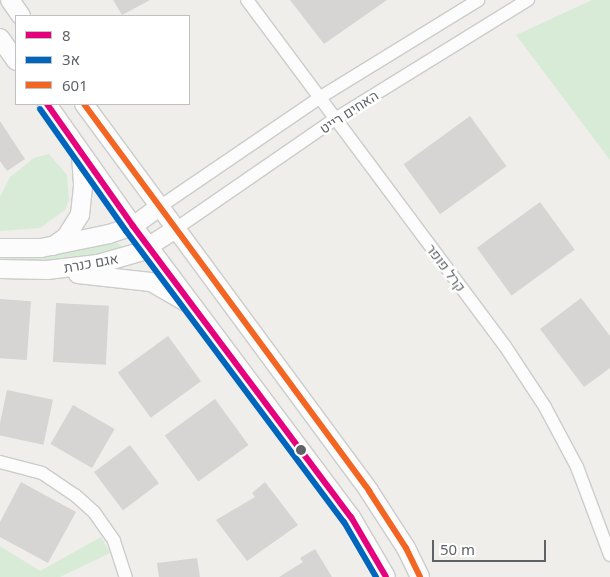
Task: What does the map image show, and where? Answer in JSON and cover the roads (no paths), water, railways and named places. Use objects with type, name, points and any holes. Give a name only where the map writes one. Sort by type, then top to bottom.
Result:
[{"type":"main road","points":[[10,0],[20,15]]},
{"type":"main road","points":[[0,38],[15,60]]},
{"type":"main road","points":[[47,105],[134,226],[351,517],[386,577]]},
{"type":"main road","points":[[85,105],[174,230],[373,498],[406,548],[420,577]]},
{"type":"main road","points":[[52,246],[66,237],[80,215],[83,184],[81,152]]},
{"type":"main road","name":"אגם כנרת","points":[[0,248],[52,246],[134,226],[158,208]]},
{"type":"main road","name":"אגם כנרת","points":[[0,269],[28,270],[98,264],[150,247],[174,230]]},
{"type":"main road","points":[[28,270],[134,278],[172,293],[196,309]]},
{"type":"street","name":"קרל פופר","points":[[247,0],[505,346],[545,407],[577,468],[610,555]]},
{"type":"street","name":"האחים רייט","points":[[158,208],[319,98],[478,0]]},
{"type":"street","name":"האחים רייט","points":[[174,230],[335,119],[528,0]]},
{"type":"street","points":[[0,462],[42,473],[75,495],[94,512],[114,541],[126,577]]}]
